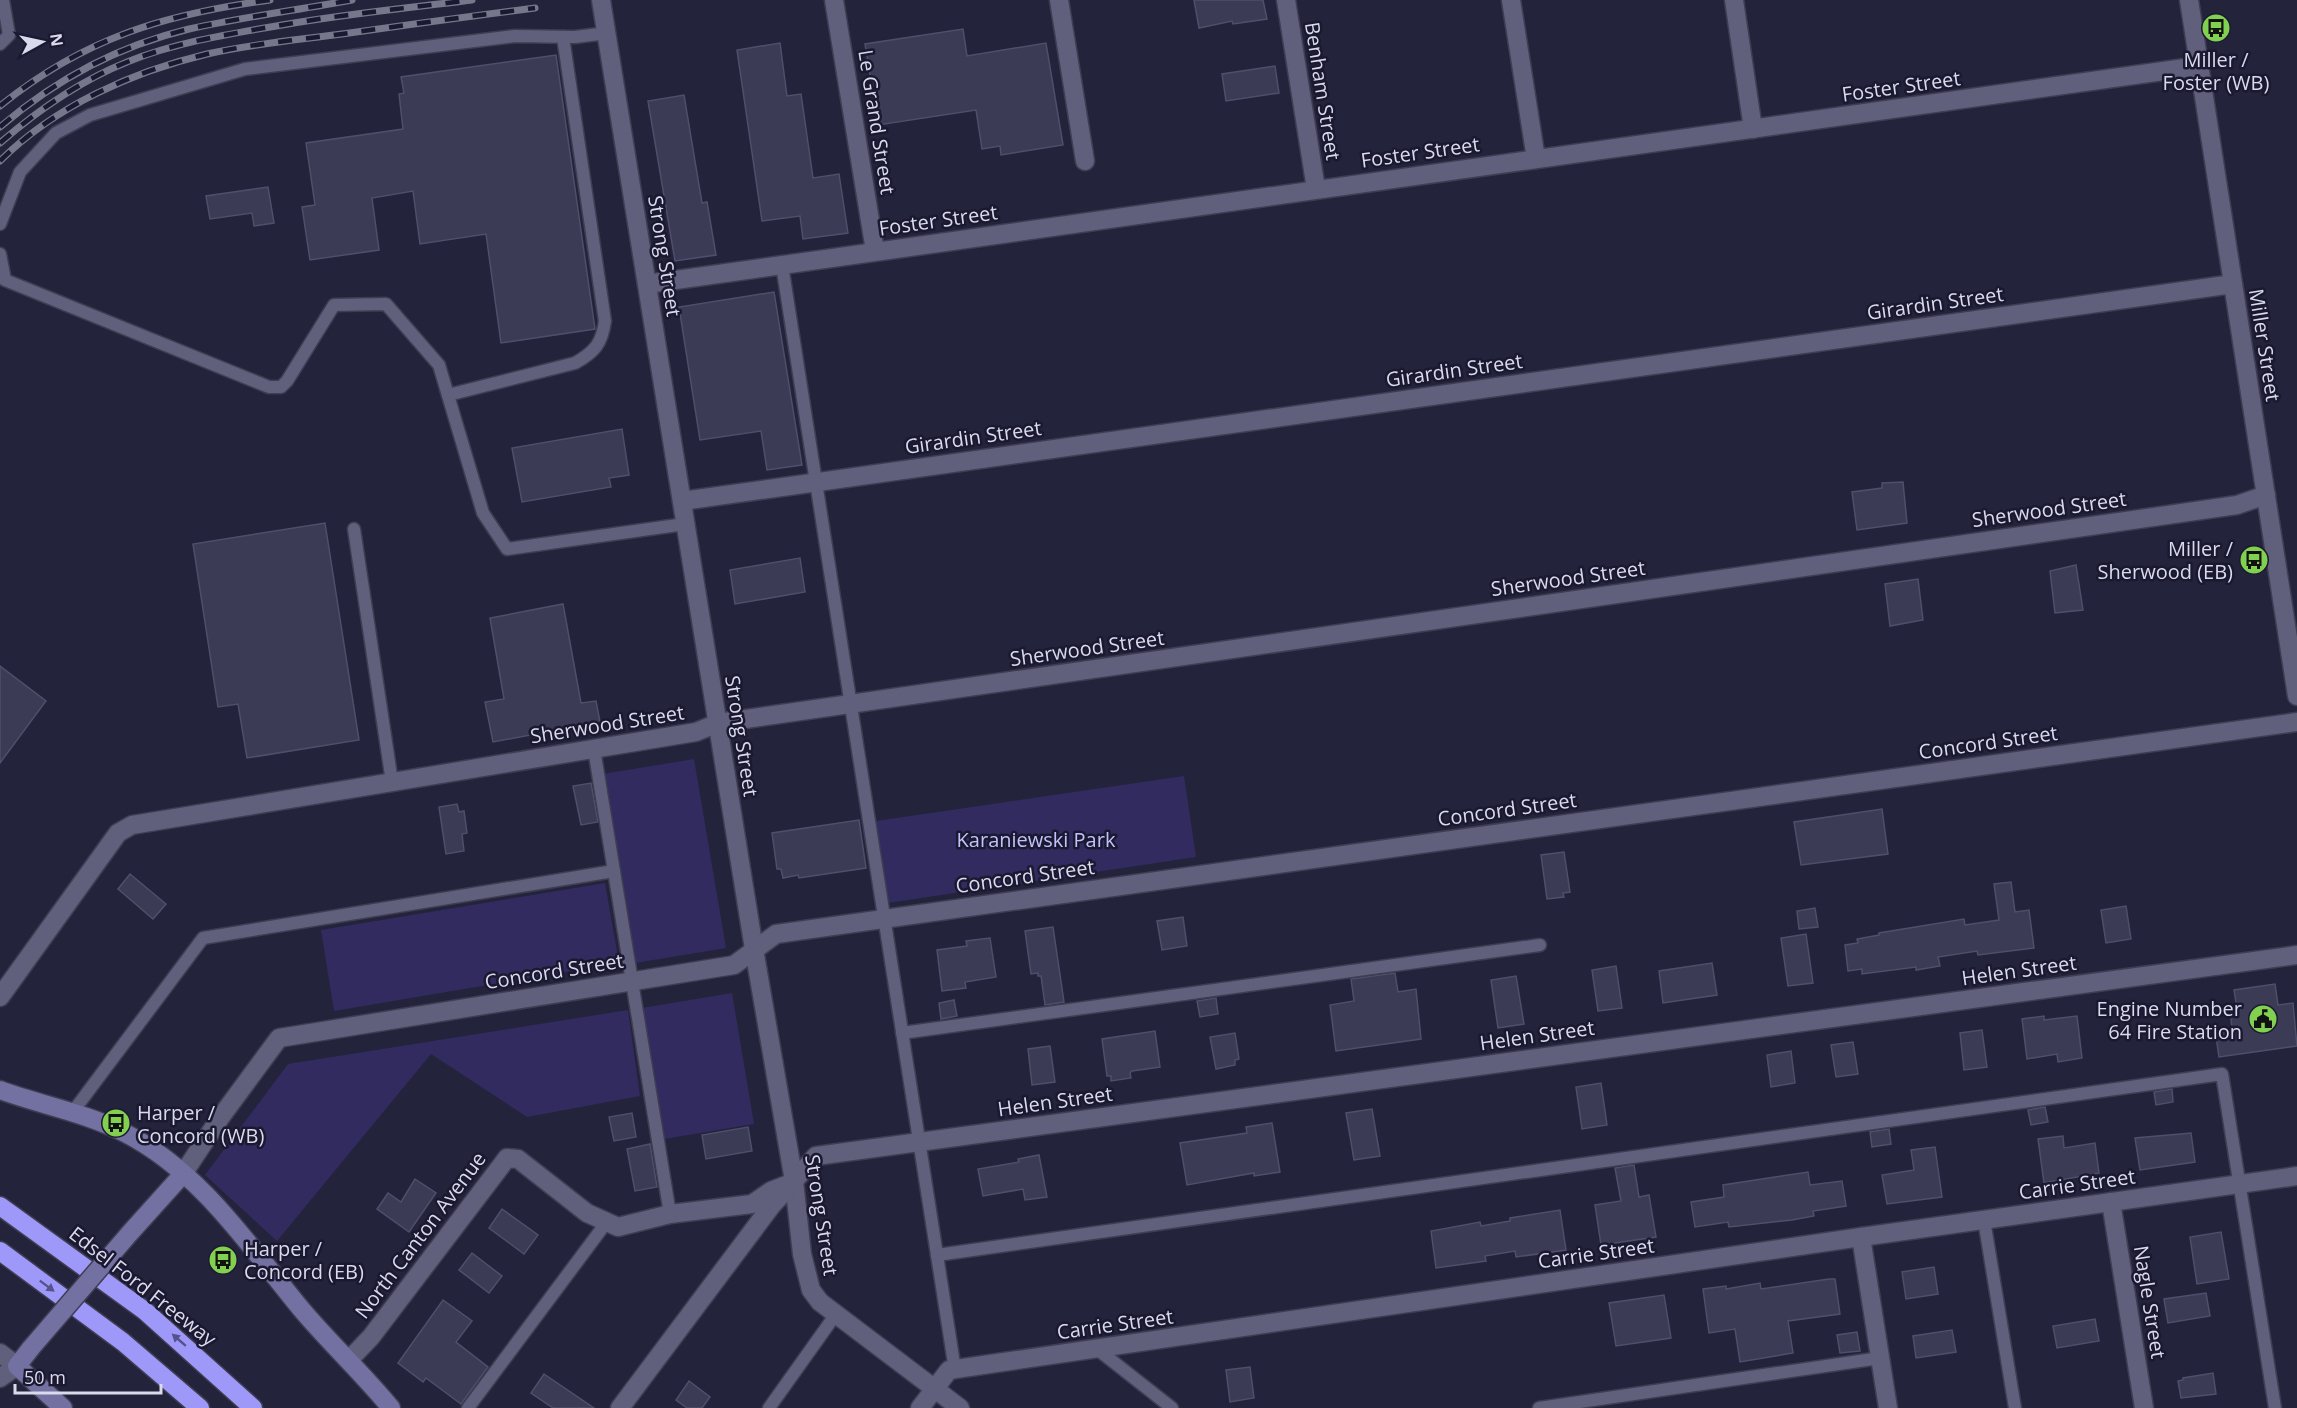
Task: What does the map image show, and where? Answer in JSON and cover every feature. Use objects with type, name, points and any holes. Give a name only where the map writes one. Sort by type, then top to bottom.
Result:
[{"type":"highway","name":"Edsel Ford Freeway","points":[[0,1206],[146,1311],[253,1408]]},
{"type":"highway","points":[[0,1251],[123,1342],[200,1408]]},
{"type":"street","name":"Strong Street","points":[[601,0],[754,949],[794,1182],[802,1254],[811,1290],[820,1302],[960,1408]]},
{"type":"street","name":"Le Grand Street","points":[[834,0],[875,251]]},
{"type":"street","points":[[1059,0],[1085,161]]},
{"type":"street","name":"Benham Street","points":[[1286,0],[1316,189]]},
{"type":"street","points":[[1511,0],[1536,159]]},
{"type":"street","points":[[1734,0],[1753,129]]},
{"type":"street","name":"Miller Street","points":[[2189,0],[2297,696]]},
{"type":"street","name":"Foster Street","points":[[647,284],[2199,66]]},
{"type":"street","name":"Girardin Street","points":[[682,501],[2233,284]]},
{"type":"street","name":"Sherwood Street","points":[[0,997],[118,833],[126,827],[696,732],[718,723],[2237,505],[2265,495]]},
{"type":"street","name":"Concord Street","points":[[0,1378],[17,1366],[183,1174],[220,1118],[279,1038],[734,965],[776,934],[2297,722]]},
{"type":"street","name":"Helen Street","points":[[620,1408],[765,1214],[816,1156],[2297,955]]},
{"type":"street","points":[[0,1090],[72,1113],[126,1134],[183,1174],[244,1236],[303,1311],[350,1360],[391,1408]]},
{"type":"street","name":"North Canton Avenue","points":[[350,1360],[507,1158],[519,1159],[579,1208],[606,1223],[622,1227],[670,1214],[752,1204],[771,1191],[794,1182]]},
{"type":"street","name":"Carrie Street","points":[[955,1370],[1861,1237],[2297,1176]]},
{"type":"street","name":"Nagle Street","points":[[2111,1203],[2144,1408]]},
{"type":"street","points":[[1861,1237],[1888,1408]]},
{"type":"street","points":[[0,1353],[63,1408]]},
{"type":"street","points":[[920,1408],[949,1370],[955,1370]]},
{"type":"lane","points":[[0,44],[9,35],[3,0]]},
{"type":"lane","points":[[0,224],[20,172],[56,133],[90,116],[245,69],[515,36],[563,37],[607,33]]},
{"type":"lane","points":[[448,395],[575,363],[588,356],[602,339],[605,321],[563,37]]},
{"type":"lane","points":[[0,254],[5,280],[270,387],[281,387],[287,381],[334,304],[386,304],[439,365],[483,513],[507,549],[685,524]]},
{"type":"lane","points":[[782,265],[955,1370]]},
{"type":"lane","points":[[354,529],[392,782]]},
{"type":"lane","points":[[594,749],[670,1214]]},
{"type":"lane","points":[[72,1113],[203,938],[614,871]]},
{"type":"lane","points":[[902,1034],[1540,945]]},
{"type":"lane","points":[[937,1255],[2222,1074],[2275,1408]]},
{"type":"lane","points":[[1983,1220],[2014,1408]]},
{"type":"lane","points":[[468,1408],[606,1223]]},
{"type":"lane","points":[[769,1408],[836,1314]]},
{"type":"lane","points":[[1097,1349],[1172,1408]]},
{"type":"lane","points":[[1539,1408],[1880,1358]]},
{"type":"green space","points":[[694,759],[726,948],[635,963],[603,774]]},
{"type":"green space","name":"Karaniewski Park","points":[[1184,776],[1196,857],[888,903],[876,821]]},
{"type":"green space","points":[[605,883],[619,963],[334,1011],[321,930]]},
{"type":"green space","points":[[732,993],[754,1124],[664,1139],[642,1008]]},
{"type":"green space","points":[[628,1010],[640,1096],[527,1117],[431,1054],[277,1241],[205,1175],[288,1064]]},
{"type":"building","points":[[1194,0],[1263,0],[1267,19],[1233,24],[1232,21],[1199,28]]},
{"type":"building","points":[[963,29],[967,56],[1046,43],[1063,145],[1001,155],[1000,146],[982,149],[976,110],[878,125],[865,44]]},
{"type":"building","points":[[780,43],[787,96],[801,94],[813,178],[839,174],[848,233],[803,239],[800,216],[762,221],[737,50]]},
{"type":"building","points":[[556,55],[595,329],[501,343],[486,234],[420,244],[413,191],[372,198],[379,250],[310,260],[302,207],[315,205],[306,143],[403,129],[399,94],[404,93],[401,77]]},
{"type":"building","points":[[1275,66],[1279,93],[1226,101],[1222,74]]},
{"type":"building","points":[[684,95],[702,203],[707,202],[716,255],[675,261],[648,101]]},
{"type":"building","points":[[268,187],[274,223],[254,226],[252,213],[210,219],[206,196]]},
{"type":"building","points":[[774,292],[802,465],[767,470],[761,431],[700,440],[679,307]]},
{"type":"building","points":[[622,429],[629,475],[609,478],[611,487],[522,502],[512,448]]},
{"type":"building","points":[[1903,482],[1907,523],[1857,530],[1852,492],[1882,488],[1882,483]]},
{"type":"building","points":[[325,523],[359,740],[247,758],[238,704],[218,707],[193,544]]},
{"type":"building","points":[[800,558],[805,592],[735,604],[730,570]]},
{"type":"building","points":[[2076,565],[2083,610],[2055,613],[2050,571]]},
{"type":"building","points":[[1918,579],[1923,620],[1890,626],[1885,584]]},
{"type":"building","points":[[563,604],[581,703],[596,701],[600,722],[493,742],[485,702],[504,699],[490,618]]},
{"type":"building","points":[[0,666],[46,701],[0,763]]},
{"type":"building","points":[[591,783],[598,822],[581,825],[573,786]]},
{"type":"building","points":[[457,804],[459,812],[464,811],[467,833],[462,834],[464,851],[446,854],[439,807]]},
{"type":"building","points":[[1882,809],[1888,854],[1801,865],[1794,822]]},
{"type":"building","points":[[859,820],[866,868],[799,878],[798,875],[783,878],[781,869],[777,869],[772,833]]},
{"type":"building","points":[[1564,852],[1570,892],[1563,893],[1564,897],[1547,899],[1541,855]]},
{"type":"building","points":[[130,874],[166,904],[153,919],[118,889]]},
{"type":"building","points":[[2011,882],[2015,912],[2029,910],[2034,948],[1978,955],[1977,951],[1938,957],[1940,966],[1916,970],[1916,967],[1862,974],[1862,969],[1848,971],[1845,945],[1858,943],[1857,939],[1879,935],[1879,933],[1964,919],[1965,925],[1999,920],[1994,884]]},
{"type":"building","points":[[2126,906],[2131,939],[2106,943],[2101,910]]},
{"type":"building","points":[[1815,908],[1818,927],[1799,929],[1797,911]]},
{"type":"building","points":[[1183,917],[1187,946],[1162,950],[1157,921]]},
{"type":"building","points":[[1053,927],[1064,1002],[1045,1005],[1041,976],[1038,976],[1038,973],[1031,974],[1025,931]]},
{"type":"building","points":[[1806,934],[1813,983],[1788,986],[1781,938]]},
{"type":"building","points":[[990,938],[996,977],[965,982],[966,988],[942,991],[937,950],[967,946],[966,941]]},
{"type":"building","points":[[1712,963],[1717,995],[1663,1003],[1659,971]]},
{"type":"building","points":[[1616,966],[1622,1008],[1598,1011],[1592,970]]},
{"type":"building","points":[[1395,973],[1398,992],[1416,989],[1421,1039],[1336,1051],[1330,1005],[1354,1001],[1351,979]]},
{"type":"building","points":[[1516,976],[1524,1024],[1498,1028],[1491,980]]},
{"type":"building","name":"Engine Number 64 Fire Station","points":[[2275,984],[2278,1005],[2293,1003],[2297,1046],[2219,1057],[2215,1030],[2232,1028],[2230,1010],[2237,1009],[2234,990]]},
{"type":"building","points":[[1216,998],[1218,1014],[1200,1017],[1197,1001]]},
{"type":"building","points":[[954,1000],[957,1016],[941,1019],[939,1003]]},
{"type":"building","points":[[2044,1016],[2044,1020],[2077,1016],[2082,1058],[2058,1062],[2057,1054],[2027,1059],[2022,1019]]},
{"type":"building","points":[[1982,1030],[1987,1067],[1964,1070],[1960,1033]]},
{"type":"building","points":[[1155,1031],[1160,1067],[1132,1071],[1131,1078],[1111,1081],[1111,1076],[1107,1076],[1102,1039]]},
{"type":"building","points":[[1235,1033],[1239,1059],[1235,1060],[1235,1065],[1216,1069],[1210,1037]]},
{"type":"building","points":[[1853,1042],[1858,1074],[1836,1077],[1831,1045]]},
{"type":"building","points":[[1050,1046],[1055,1082],[1032,1085],[1028,1049]]},
{"type":"building","points":[[1791,1051],[1795,1083],[1771,1087],[1767,1055]]},
{"type":"building","points":[[1601,1083],[1607,1125],[1582,1129],[1576,1087]]},
{"type":"building","points":[[2172,1089],[2173,1102],[2156,1105],[2154,1092]]},
{"type":"building","points":[[2045,1107],[2048,1122],[2031,1125],[2028,1110]]},
{"type":"building","points":[[1372,1109],[1380,1156],[1354,1160],[1346,1113]]},
{"type":"building","points":[[632,1113],[636,1137],[614,1141],[609,1117]]},
{"type":"building","points":[[1272,1123],[1280,1172],[1254,1176],[1254,1173],[1187,1185],[1180,1143],[1247,1133],[1246,1127]]},
{"type":"building","points":[[748,1127],[752,1151],[706,1159],[702,1135]]},
{"type":"building","points":[[1889,1129],[1891,1144],[1872,1147],[1870,1132]]},
{"type":"building","points":[[2191,1133],[2195,1162],[2140,1170],[2135,1138]]},
{"type":"building","points":[[2063,1136],[2064,1148],[2095,1143],[2099,1173],[2044,1183],[2038,1139]]},
{"type":"building","points":[[650,1144],[657,1187],[635,1191],[627,1149]]},
{"type":"building","points":[[1935,1147],[1942,1197],[1887,1204],[1882,1175],[1914,1170],[1911,1150]]},
{"type":"building","points":[[1039,1155],[1047,1197],[1025,1200],[1023,1189],[983,1196],[978,1169],[1019,1162],[1018,1159]]},
{"type":"building","points":[[1634,1165],[1639,1197],[1649,1195],[1656,1237],[1601,1245],[1595,1205],[1621,1201],[1615,1168]]},
{"type":"building","points":[[1808,1172],[1810,1185],[1842,1181],[1846,1206],[1813,1211],[1814,1216],[1792,1220],[1729,1227],[1728,1222],[1695,1227],[1691,1202],[1724,1197],[1723,1185]]},
{"type":"building","points":[[415,1179],[436,1193],[409,1232],[377,1209],[388,1193],[401,1202]]},
{"type":"building","points":[[502,1209],[538,1235],[524,1254],[489,1228]]},
{"type":"building","points":[[1560,1210],[1566,1250],[1516,1257],[1515,1251],[1485,1256],[1486,1261],[1436,1268],[1431,1231],[1480,1222],[1481,1226],[1510,1221],[1510,1218]]},
{"type":"building","points":[[2221,1232],[2229,1279],[2197,1284],[2190,1237]]},
{"type":"building","points":[[472,1253],[502,1276],[489,1293],[459,1270]]},
{"type":"building","points":[[1934,1267],[1938,1294],[1906,1299],[1902,1272]]},
{"type":"building","points":[[1835,1279],[1840,1314],[1788,1321],[1793,1353],[1740,1362],[1735,1329],[1709,1333],[1703,1289],[1726,1286],[1726,1289],[1760,1283],[1761,1289]]},
{"type":"building","points":[[2206,1293],[2210,1316],[2168,1323],[2164,1299]]},
{"type":"building","points":[[1664,1295],[1671,1338],[1616,1346],[1609,1303]]},
{"type":"building","points":[[443,1300],[472,1321],[456,1342],[488,1367],[461,1404],[426,1378],[423,1382],[398,1363]]},
{"type":"building","points":[[2095,1319],[2099,1341],[2057,1348],[2053,1326]]},
{"type":"building","points":[[1952,1330],[1956,1352],[1916,1358],[1913,1336]]},
{"type":"building","points":[[1857,1332],[1860,1351],[1840,1353],[1837,1335]]},
{"type":"building","points":[[1250,1367],[1254,1398],[1230,1402],[1226,1370]]},
{"type":"building","points":[[2213,1373],[2216,1394],[2181,1398],[2178,1381],[2183,1378]]},
{"type":"building","points":[[544,1374],[594,1408],[553,1408],[531,1393]]},
{"type":"building","points":[[689,1381],[710,1397],[702,1408],[687,1408],[676,1400]]},
{"type":"railway","points":[[0,106],[31,82],[63,63],[95,46],[127,33],[195,13],[270,0]]},
{"type":"railway","points":[[0,127],[65,80],[112,55],[137,45],[189,29],[352,0]]},
{"type":"railway","points":[[0,143],[29,119],[76,87],[127,62],[165,49],[223,35],[306,21],[472,0]]},
{"type":"railway","points":[[0,161],[22,141],[70,108],[123,81],[179,62],[207,54],[257,45],[535,8]]},
{"type":"place","name":"Miller / Foster (WB)","points":[[2216,28]]},
{"type":"place","name":"Miller / Sherwood (EB)","points":[[2254,560]]},
{"type":"place","name":"Engine Number 64 Fire Station","points":[[2263,1019]]},
{"type":"place","name":"Harper / Concord (WB)","points":[[116,1123]]},
{"type":"place","name":"Harper / Concord (EB)","points":[[223,1260]]}]
